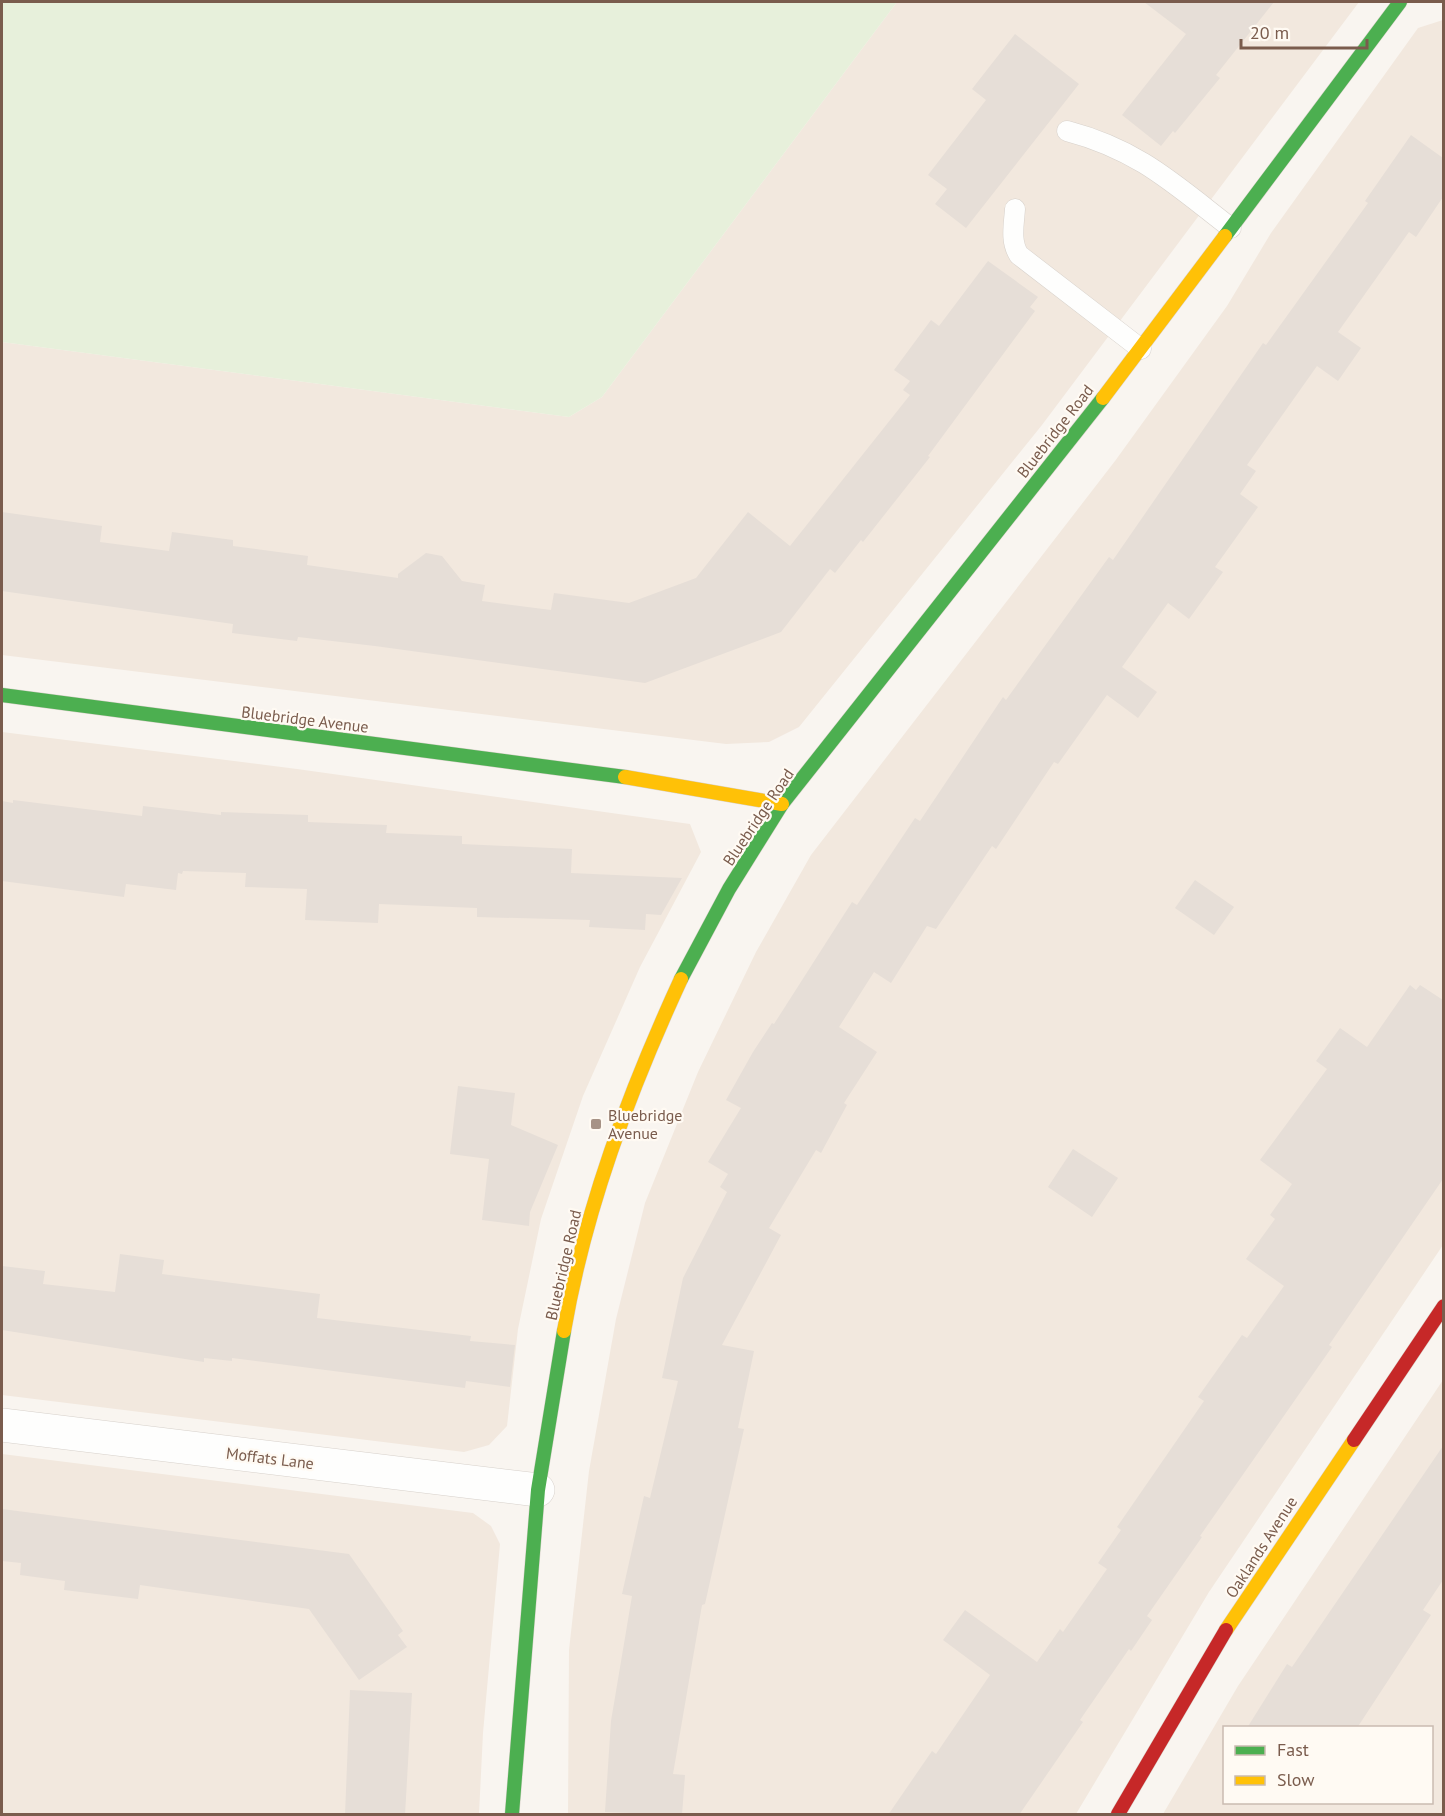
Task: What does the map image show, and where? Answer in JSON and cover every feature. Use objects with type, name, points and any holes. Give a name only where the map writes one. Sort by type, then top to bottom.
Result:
[{"type":"street","name":"Bluebridge Road","points":[[512,1815],[538,1490],[570,1297],[603,1172],[647,1053],[684,972],[729,889],[782,804],[1141,349],[1400,2]]},
{"type":"street","name":"Bluebridge Avenue","points":[[2,696],[640,779],[782,804]]},
{"type":"street","name":"Oaklands Avenue","points":[[1118,1815],[1222,1636],[1443,1306]]},
{"type":"street","name":"Moffats Lane","points":[[2,1425],[538,1490]]},
{"type":"lane","points":[[1067,131],[1115,146],[1149,165],[1231,228]]},
{"type":"lane","points":[[1015,209],[1013,238],[1019,255],[1141,349]]},
{"type":"shaded area","points":[[897,2],[1359,2],[1042,425],[799,727],[769,742],[726,744],[2,655],[2,342],[569,417],[602,397]]},
{"type":"shaded area","points":[[1443,20],[1443,1245],[1209,1592],[1076,1814],[568,1814],[569,1650],[589,1471],[616,1319],[645,1203],[698,1072],[756,952],[811,855],[1115,461],[1227,306],[1271,233],[1418,28]]},
{"type":"shaded area","points":[[2,732],[297,769],[690,824],[701,852],[640,967],[583,1096],[541,1219],[518,1329],[507,1426],[489,1445],[464,1452],[2,1395]]},
{"type":"shaded area","points":[[1443,1380],[1443,1814],[1163,1814],[1238,1686]]},
{"type":"shaded area","points":[[2,1454],[473,1513],[491,1526],[500,1544],[483,1733],[479,1814],[2,1814]]},
{"type":"green space","points":[[2,2],[897,2],[602,397],[569,417],[2,342]]},
{"type":"building","points":[[1144,2],[1274,2],[1216,75],[1220,78],[1175,133],[1173,131],[1161,146],[1122,115],[1186,34]]},
{"type":"building","points":[[1015,34],[1079,84],[966,228],[935,204],[947,189],[928,175],[986,100],[972,89]]},
{"type":"building","points":[[1411,135],[1443,158],[1443,197],[1416,237],[1409,232],[1338,332],[1361,348],[1338,381],[1317,366],[1247,465],[1256,471],[1240,494],[1258,507],[1215,567],[1223,572],[1189,619],[1168,603],[1122,667],[1157,692],[1138,718],[1107,695],[1058,764],[1054,762],[996,849],[992,846],[936,929],[927,926],[891,983],[874,972],[839,1027],[877,1052],[844,1103],[847,1105],[821,1153],[816,1150],[769,1228],[781,1235],[722,1345],[754,1351],[738,1428],[744,1429],[705,1604],[702,1605],[673,1774],[685,1775],[682,1815],[605,1812],[611,1721],[632,1596],[622,1594],[644,1496],[650,1498],[678,1381],[662,1378],[683,1278],[727,1192],[720,1187],[728,1174],[708,1162],[741,1108],[726,1100],[753,1052],[772,1023],[774,1024],[852,902],[857,905],[915,818],[920,821],[1003,697],[1006,700],[1109,557],[1113,560],[1263,343],[1266,345],[1368,203],[1365,201]]},
{"type":"building","points":[[988,261],[1038,297],[1030,307],[1035,311],[928,456],[930,457],[863,542],[861,540],[835,573],[830,569],[781,632],[645,683],[375,646],[298,637],[297,641],[232,633],[233,624],[2,591],[2,512],[102,526],[100,542],[169,551],[172,532],[233,540],[233,546],[308,556],[307,565],[398,578],[398,574],[426,553],[442,556],[462,581],[485,585],[482,601],[551,610],[554,593],[629,603],[696,578],[748,512],[790,546],[910,395],[903,390],[910,381],[894,370],[931,320],[939,326]]},
{"type":"building","points":[[13,800],[142,816],[143,806],[221,815],[221,812],[308,815],[308,822],[387,825],[386,833],[462,836],[462,844],[572,849],[571,873],[682,878],[661,915],[646,914],[645,930],[589,927],[590,920],[477,917],[477,908],[379,904],[378,923],[305,920],[307,889],[245,887],[246,873],[183,871],[182,874],[178,873],[176,890],[126,884],[124,897],[2,881],[2,801],[13,803]]},
{"type":"building","points":[[1195,880],[1234,907],[1214,935],[1175,908]]},
{"type":"building","points":[[1410,985],[1416,990],[1420,985],[1443,1000],[1443,1179],[1329,1345],[1332,1347],[1200,1536],[1202,1537],[1147,1616],[1152,1620],[1080,1720],[1083,1722],[1019,1815],[888,1815],[932,1751],[936,1754],[990,1675],[943,1640],[965,1610],[1037,1662],[1060,1629],[1063,1632],[1107,1569],[1098,1563],[1121,1530],[1117,1527],[1204,1401],[1198,1397],[1242,1335],[1247,1338],[1284,1286],[1246,1259],[1275,1219],[1270,1215],[1292,1184],[1260,1160],[1327,1069],[1316,1061],[1340,1028],[1367,1047]]},
{"type":"building","points":[[458,1086],[515,1093],[511,1125],[558,1145],[530,1212],[529,1226],[482,1220],[489,1159],[450,1154]]},
{"type":"building","points":[[1073,1149],[1118,1178],[1092,1217],[1048,1187]]},
{"type":"building","points":[[120,1254],[164,1260],[162,1274],[320,1294],[317,1318],[471,1336],[470,1341],[515,1345],[510,1387],[466,1381],[465,1388],[232,1358],[232,1361],[204,1358],[204,1362],[2,1330],[2,1266],[45,1271],[43,1284],[115,1292]]},
{"type":"building","points":[[1443,1446],[1443,1580],[1423,1610],[1431,1615],[1358,1726],[1248,1726],[1287,1664],[1292,1667]]},
{"type":"building","points":[[2,1509],[349,1554],[403,1631],[398,1635],[407,1647],[359,1680],[309,1609],[140,1585],[138,1599],[64,1590],[65,1581],[20,1575],[21,1563],[2,1561]]},
{"type":"building","points":[[350,1690],[412,1693],[405,1815],[345,1815]]},
{"type":"traffic: fast","points":[[1225,236],[1400,2]]},
{"type":"traffic: fast","points":[[681,979],[729,889],[782,804],[1103,398]]},
{"type":"traffic: fast","points":[[2,695],[625,777]]},
{"type":"traffic: fast","points":[[512,1814],[538,1490],[564,1331]]},
{"type":"traffic: slow","points":[[1103,398],[1225,236]]},
{"type":"traffic: slow","points":[[625,777],[782,804]]},
{"type":"traffic: slow","points":[[564,1331],[584,1240],[611,1152],[644,1065],[681,979]]},
{"type":"traffic: slow","points":[[1226,1630],[1354,1440]]},
{"type":"traffic: jam","points":[[1354,1440],[1444,1306]]},
{"type":"traffic: jam","points":[[1118,1814],[1226,1630]]},
{"type":"place","name":"Bluebridge Avenue","points":[[596,1124]]}]
